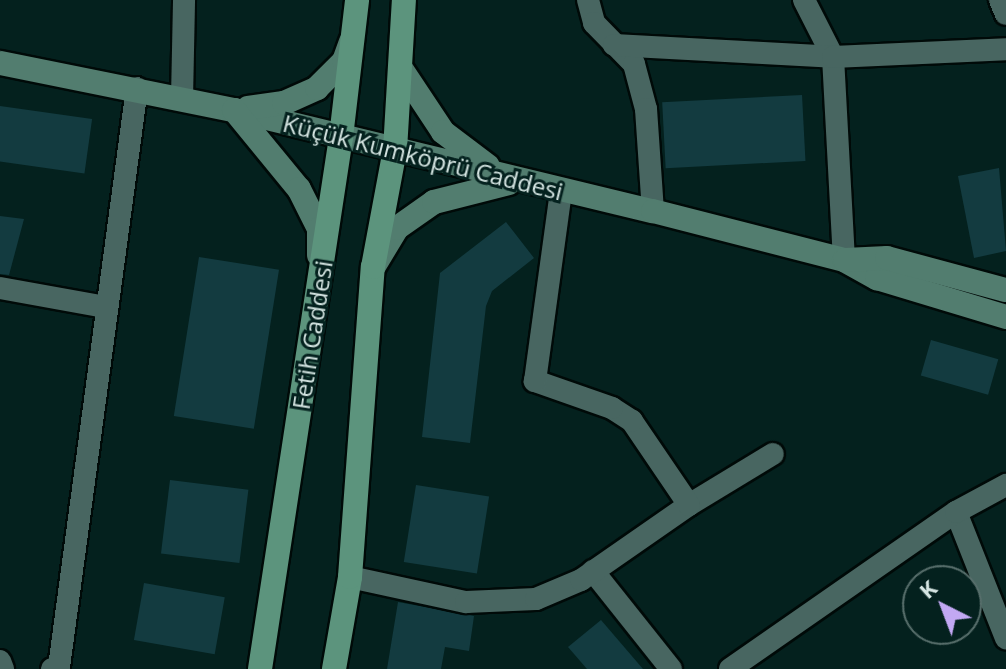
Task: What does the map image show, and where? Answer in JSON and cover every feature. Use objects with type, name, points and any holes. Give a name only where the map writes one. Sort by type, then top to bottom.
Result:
[{"type":"main road","name":"Fetih Caddesi","points":[[260,669],[341,137],[357,26],[357,0]]},
{"type":"main road","name":"Fetih Caddesi","points":[[334,669],[350,577],[373,267],[395,150],[404,0]]},
{"type":"street","points":[[182,98],[184,0]]},
{"type":"street","points":[[588,0],[594,23],[634,64],[646,109],[653,211]]},
{"type":"street","points":[[804,0],[833,57],[844,260]]},
{"type":"street","points":[[1000,0],[1006,14]]},
{"type":"street","points":[[234,110],[284,103],[317,88],[344,61],[357,26]]},
{"type":"street","points":[[614,45],[833,57],[1006,49]]},
{"type":"street","name":"Küçük Kumköprü Caddesi","points":[[0,63],[137,88],[234,110],[844,260]]},
{"type":"street","points":[[402,70],[443,132],[475,161],[519,181]]},
{"type":"street","points":[[52,669],[59,667],[137,88]]},
{"type":"street","points":[[234,110],[299,189],[319,229],[318,295]]},
{"type":"street","points":[[373,267],[397,228],[434,202],[519,181]]},
{"type":"street","points":[[561,190],[535,381],[612,408],[632,421],[689,505]]},
{"type":"street","points":[[844,260],[887,258],[1006,290]]},
{"type":"street","points":[[844,260],[877,278],[1006,317]]},
{"type":"street","points":[[0,288],[106,307]]},
{"type":"street","points":[[350,577],[466,602],[536,599],[593,571],[689,505],[773,454]]},
{"type":"street","points":[[730,669],[956,512],[1006,485]]},
{"type":"street","points":[[956,512],[1006,638]]},
{"type":"street","points":[[593,571],[671,669]]},
{"type":"street","points":[[0,661],[3,669]]},
{"type":"building","points":[[802,95],[805,161],[666,168],[662,102]]},
{"type":"building","points":[[0,106],[92,119],[84,173],[0,162]]},
{"type":"building","points":[[999,168],[1006,251],[974,258],[958,176]]},
{"type":"building","points":[[0,216],[24,219],[9,275],[0,274]]},
{"type":"building","points":[[506,222],[534,258],[492,291],[486,306],[470,443],[422,437],[440,273]]},
{"type":"building","points":[[199,257],[279,270],[254,429],[174,416]]},
{"type":"building","points":[[931,340],[998,359],[988,395],[921,376]]},
{"type":"building","points":[[170,480],[248,490],[239,563],[161,553]]},
{"type":"building","points":[[416,485],[489,497],[477,574],[404,562]]},
{"type":"building","points":[[144,583],[225,597],[215,654],[134,640]]},
{"type":"building","points":[[398,602],[474,616],[469,651],[445,647],[441,669],[387,669]]},
{"type":"building","points":[[601,620],[643,669],[587,669],[568,647]]}]
